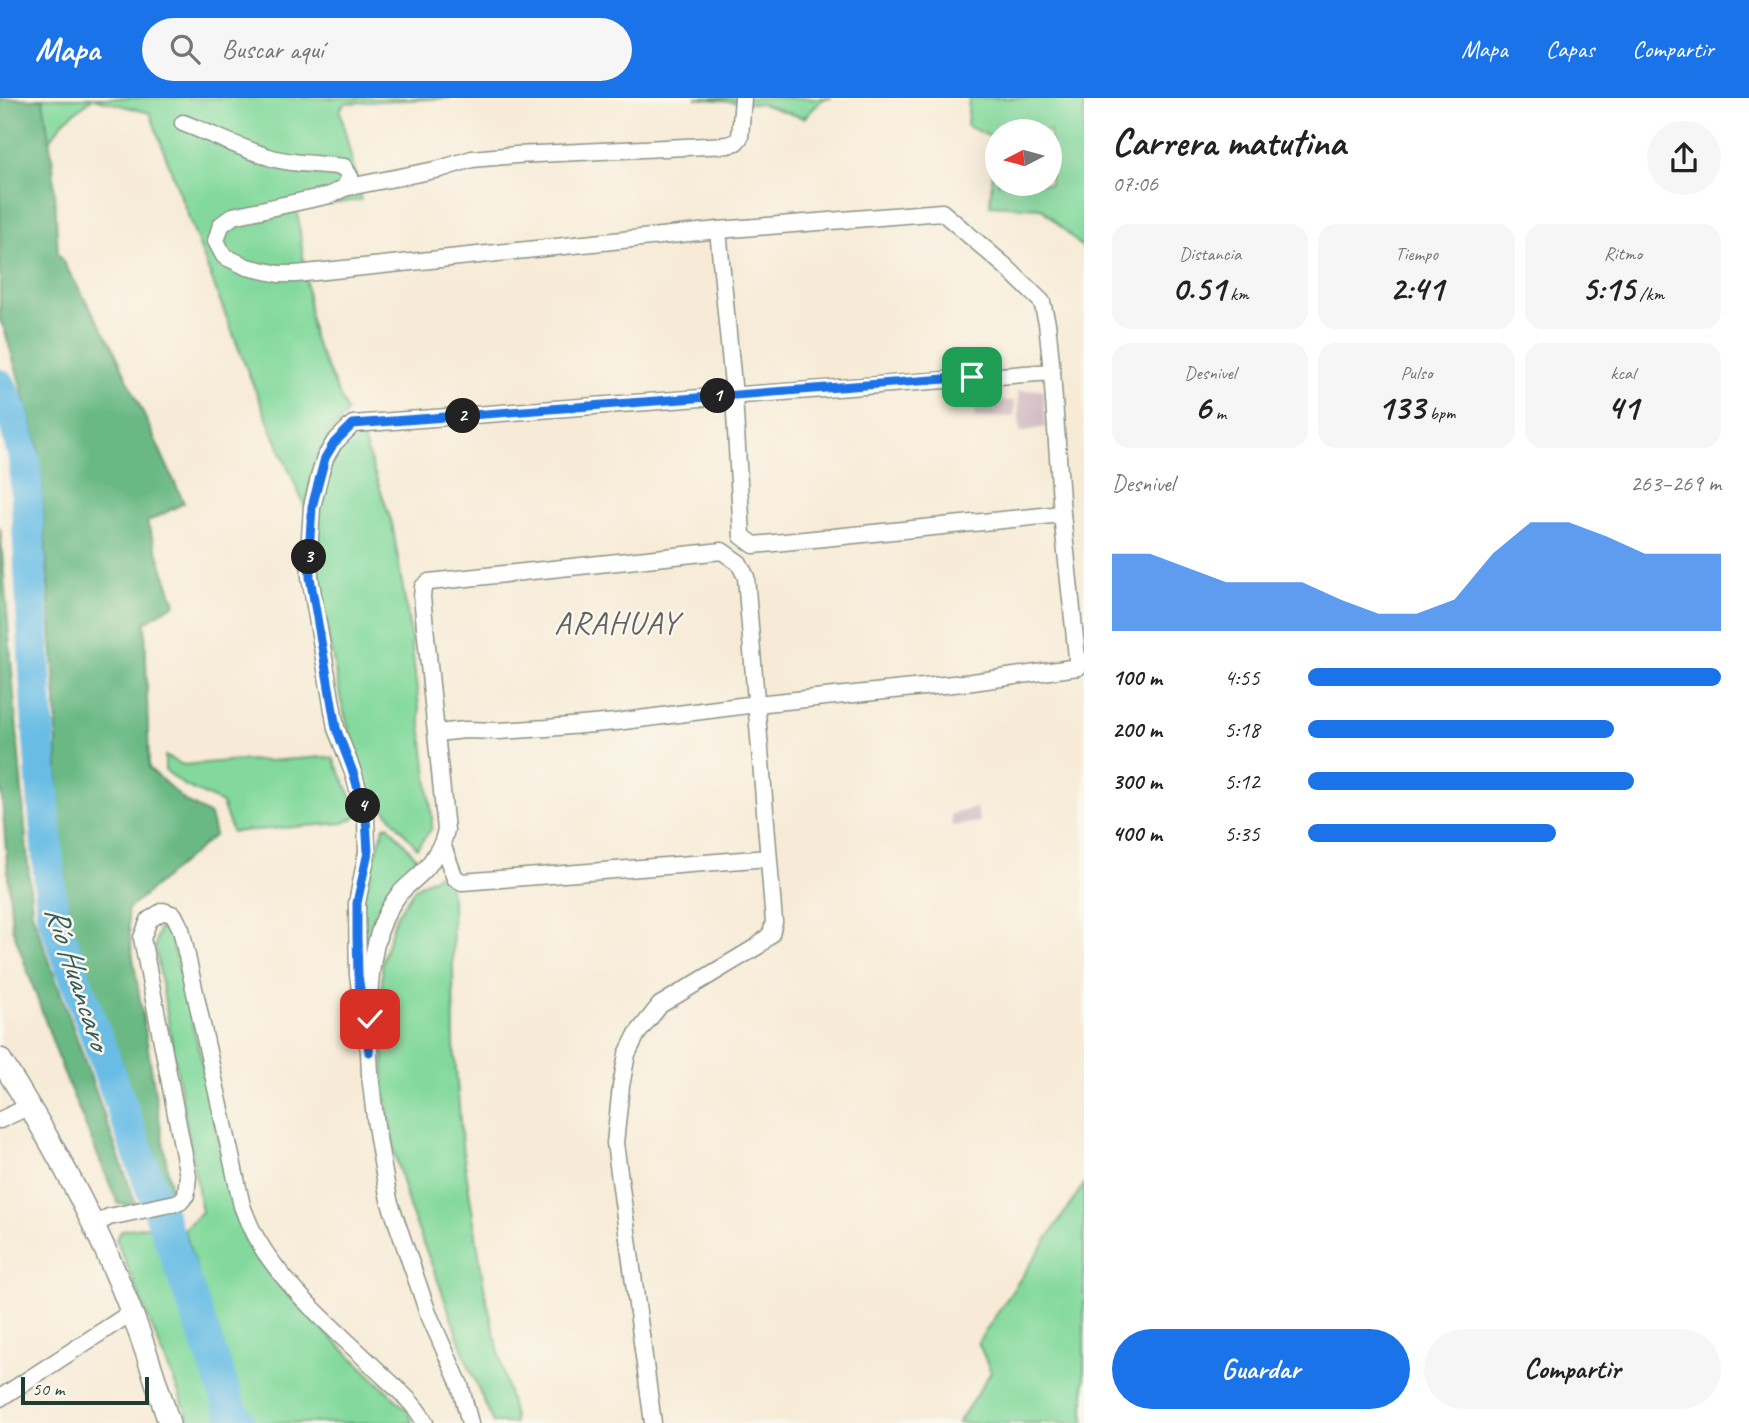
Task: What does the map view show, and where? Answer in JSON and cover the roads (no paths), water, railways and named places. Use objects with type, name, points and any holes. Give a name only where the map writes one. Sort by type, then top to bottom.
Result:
[{"type":"street","points":[[437,733],[616,723],[756,704],[973,682],[1081,664],[1062,514],[1052,372],[1042,302],[942,212],[718,230],[296,274],[279,274],[247,267],[224,256],[216,241],[220,225],[233,216],[330,195],[344,188],[440,169],[472,159],[728,145],[740,137],[743,98]]},
{"type":"street","points":[[183,123],[270,158],[344,167],[350,177],[344,188]]},
{"type":"street","points":[[718,230],[734,395],[742,536],[754,545],[1062,514]]},
{"type":"street","points":[[369,1052],[358,975],[357,936],[357,903],[368,852],[366,818],[354,775],[336,728],[310,577],[312,507],[325,458],[334,443],[353,424],[1052,372]]},
{"type":"street","points":[[470,1423],[460,1385],[428,1313],[389,1200],[370,1075],[371,975],[381,927],[401,892],[427,868],[442,844],[446,830],[422,597],[424,587],[429,582],[722,551],[740,563],[746,577],[774,922],[771,934],[758,946],[660,1005],[637,1034],[626,1054],[615,1143],[653,1423]]},
{"type":"street","points":[[442,844],[455,878],[462,882],[768,858]]},
{"type":"street","points":[[102,1221],[180,1202],[186,1195],[187,1176],[142,938],[149,920],[163,911],[174,915],[181,929],[242,1206],[256,1238],[271,1261],[299,1294],[404,1397],[425,1423]]},
{"type":"street","points":[[0,1059],[102,1221],[169,1423]]},
{"type":"street","points":[[0,1120],[30,1106]]},
{"type":"street","points":[[2,1391],[132,1312]]},
{"type":"waterway","name":"Río Huancaro","points":[[0,385],[12,411],[25,461],[37,712],[52,914],[231,1409],[240,1423]]},
{"type":"district","name":"ARAHUAY","points":[[617,622]]}]
